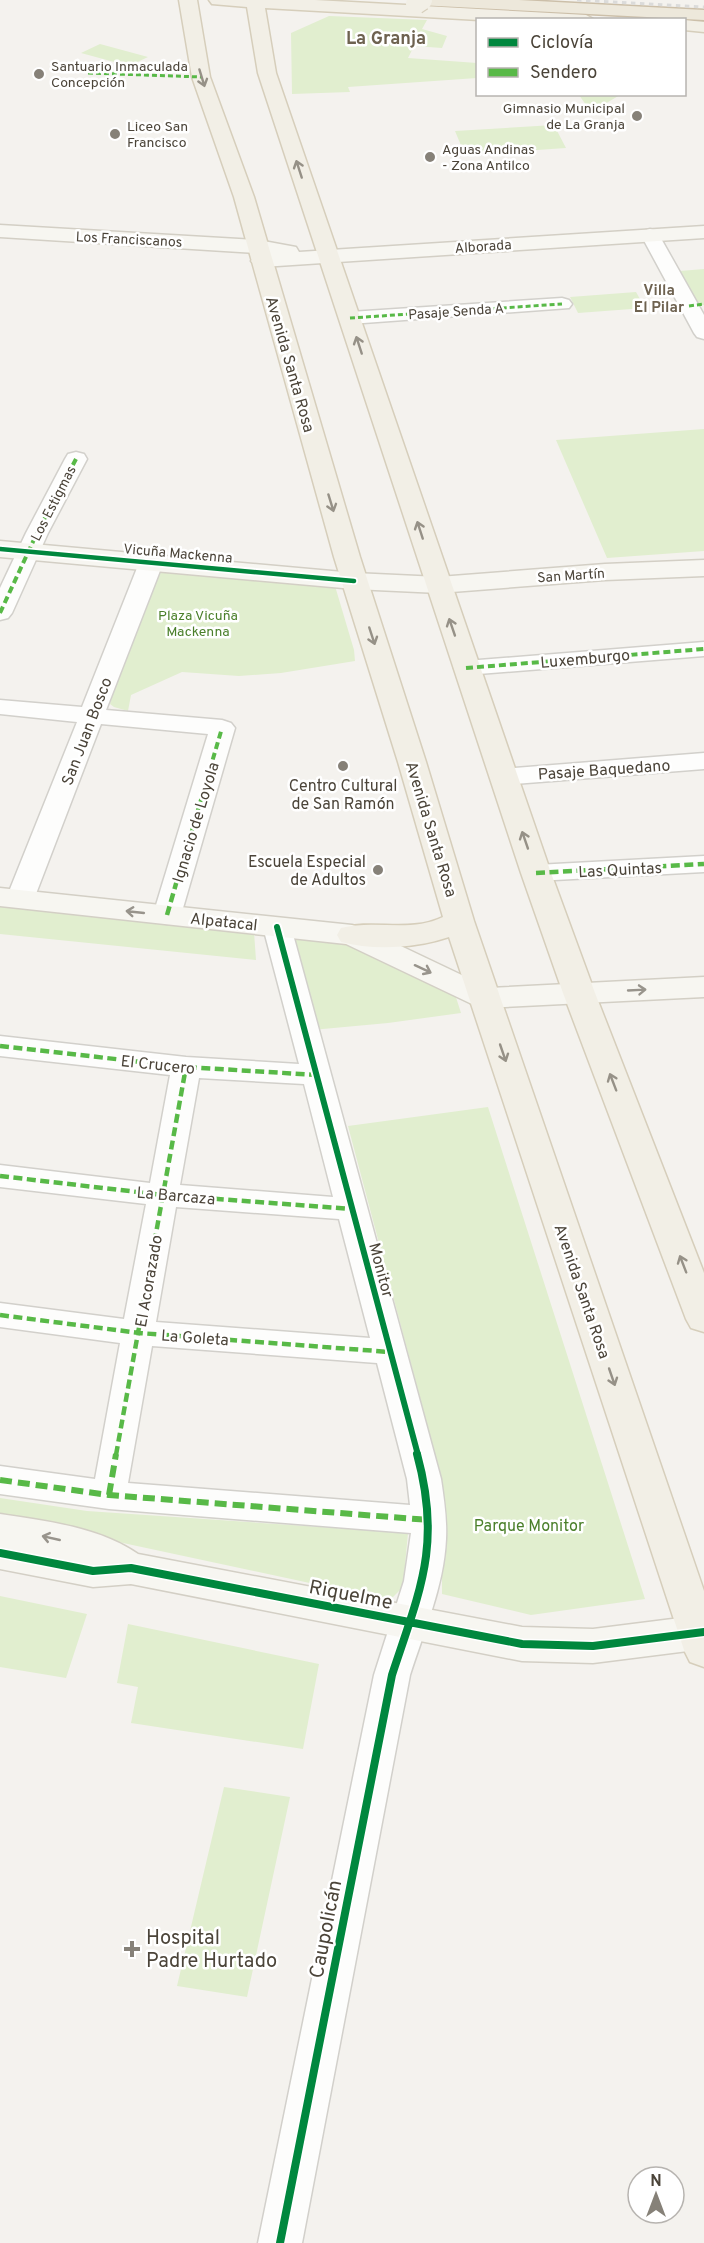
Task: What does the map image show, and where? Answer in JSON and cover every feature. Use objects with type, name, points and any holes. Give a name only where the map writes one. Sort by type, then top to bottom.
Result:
[{"type":"highway","points":[[419,1],[704,15]]},
{"type":"main road","name":"Avenida Santa Rosa","points":[[188,0],[201,77],[251,222],[354,581],[412,762],[459,921],[702,1638]]},
{"type":"main road","points":[[218,0],[551,18]]},
{"type":"main road","points":[[256,1],[267,73],[503,777],[579,993],[704,1319]]},
{"type":"main road","points":[[392,9],[419,1]]},
{"type":"main road","points":[[259,28],[278,15],[312,4]]},
{"type":"main road","points":[[686,25],[704,27]]},
{"type":"main road","points":[[352,935],[426,935],[444,930],[459,921]]},
{"type":"street","name":"Los Franciscanos","points":[[9,227],[211,232],[232,229],[251,222]]},
{"type":"street","name":"Los Franciscanos","points":[[9,227],[260,254],[298,238],[318,225]]},
{"type":"street","name":"Alborada","points":[[260,254],[329,256],[704,232]]},
{"type":"street","points":[[650,235],[696,305],[704,333]]},
{"type":"street","name":"Pasaje Senda A","points":[[350,318],[562,304]]},
{"type":"street","name":"Los Estigmas","points":[[0,613],[28,552],[76,459]]},
{"type":"street","name":"Vicuña Mackenna","points":[[0,549],[354,581],[439,585]]},
{"type":"street","name":"San Juan Bosco","points":[[10,898],[92,715],[151,563]]},
{"type":"street","name":"San Martín","points":[[439,585],[605,572],[704,568]]},
{"type":"street","name":"Luxemburgo","points":[[466,668],[704,649]]},
{"type":"street","points":[[0,706],[92,715]]},
{"type":"street","name":"Ignacio de Loyola","points":[[92,715],[222,728],[167,915]]},
{"type":"street","name":"Pasaje Baquedano","points":[[503,777],[704,761]]},
{"type":"street","name":"Las Quintas","points":[[536,873],[704,864]]},
{"type":"street","name":"Alpatacal","points":[[10,898],[352,935],[485,998],[704,987]]},
{"type":"street","name":"Monitor","points":[[277,927],[424,1479],[429,1520],[429,1548],[420,1594],[409,1622]]},
{"type":"street","name":"El Crucero","points":[[0,1046],[186,1067],[316,1075]]},
{"type":"street","name":"El Acorazado","points":[[109,1495],[186,1067]]},
{"type":"street","name":"La Barcaza","points":[[0,1176],[163,1196],[352,1209]]},
{"type":"street","name":"La Goleta","points":[[0,1315],[139,1333],[390,1352]]},
{"type":"street","points":[[0,1480],[109,1495],[429,1520]]},
{"type":"street","name":"Riquelme","points":[[0,1529],[100,1551],[131,1568]]},
{"type":"street","name":"Riquelme","points":[[0,1553],[93,1570],[131,1568],[501,1641],[542,1646],[593,1646],[702,1638]]},
{"type":"street","name":"Caupolicán","points":[[280,2243],[390,1686],[409,1622]]},
{"type":"green space","points":[[329,16],[427,20],[422,29],[447,36],[442,48],[414,46],[408,58],[476,63],[476,78],[348,87],[350,92],[292,94],[291,33]]},
{"type":"green space","points":[[100,44],[148,57],[129,66],[81,53]]},
{"type":"green space","points":[[580,96],[618,96],[591,112]]},
{"type":"green space","points":[[554,125],[566,148],[465,155],[455,131]]},
{"type":"green space","points":[[704,269],[704,305],[699,305],[680,271]]},
{"type":"green space","points":[[636,292],[645,308],[578,313],[570,297]]},
{"type":"green space","points":[[704,429],[704,551],[607,558],[556,440]]},
{"type":"green space","name":"Plaza Vicuña Mackenna","points":[[171,571],[335,586],[354,650],[355,661],[281,673],[239,676],[182,672],[131,695],[128,711],[114,707],[110,704],[150,579],[157,574]]},
{"type":"green space","points":[[0,906],[254,932],[256,960],[0,934]]},
{"type":"green space","points":[[295,937],[352,944],[454,991],[461,1013],[312,1030],[292,940]]},
{"type":"green space","name":"Parque Monitor","points":[[488,1107],[645,1599],[531,1615],[442,1594],[442,1481],[348,1126]]},
{"type":"green space","points":[[0,1498],[87,1511],[408,1533],[403,1587],[392,1598],[370,1596],[67,1531],[0,1521]]},
{"type":"green space","points":[[0,1596],[87,1614],[66,1678],[0,1667]]},
{"type":"green space","points":[[128,1624],[319,1664],[303,1749],[131,1723],[138,1687],[117,1683]]},
{"type":"green space","points":[[224,1787],[290,1797],[247,1997],[177,1986]]},
{"type":"railway","points":[[577,0],[704,7]]},
{"type":"marked path","points":[[88,73],[201,77]]},
{"type":"marked path","points":[[350,318],[562,304]]},
{"type":"marked path","points":[[689,306],[704,304]]},
{"type":"marked path","points":[[0,613],[37,533],[76,459]]},
{"type":"marked path","points":[[466,668],[704,649]]},
{"type":"marked path","points":[[167,915],[222,728]]},
{"type":"marked path","points":[[536,873],[704,864]]},
{"type":"marked path","points":[[0,1046],[186,1067],[317,1075]]},
{"type":"marked path","points":[[109,1495],[186,1067]]},
{"type":"marked path","points":[[0,1176],[163,1195],[352,1209]]},
{"type":"marked path","points":[[0,1315],[139,1333],[390,1352]]},
{"type":"marked path","points":[[0,1480],[109,1495],[429,1520]]},
{"type":"cycle path","points":[[0,549],[354,581]]},
{"type":"cycle path","points":[[277,927],[424,1479],[429,1532],[422,1581],[392,1675],[280,2243]]},
{"type":"cycle path","points":[[0,1553],[93,1571],[131,1568],[522,1644],[593,1646],[704,1632]]},
{"type":"place","name":"Santuario Inmaculada Concepción","points":[[39,74]]},
{"type":"place","name":"Gimnasio Municipal de La Granja","points":[[637,116]]},
{"type":"place","name":"Liceo San Francisco","points":[[115,134]]},
{"type":"place","name":"Aguas Andinas - Zona Antilco","points":[[430,157]]},
{"type":"place","name":"Centro Cultural de San Ramón","points":[[343,766]]},
{"type":"place","name":"Escuela Especial de Adultos","points":[[378,870]]},
{"type":"place","name":"Hospital Padre Hurtado","points":[[132,1949]]},
{"type":"district","name":"La Granja","points":[[386,38]]},
{"type":"district","name":"Villa El Pilar","points":[[659,298]]}]
